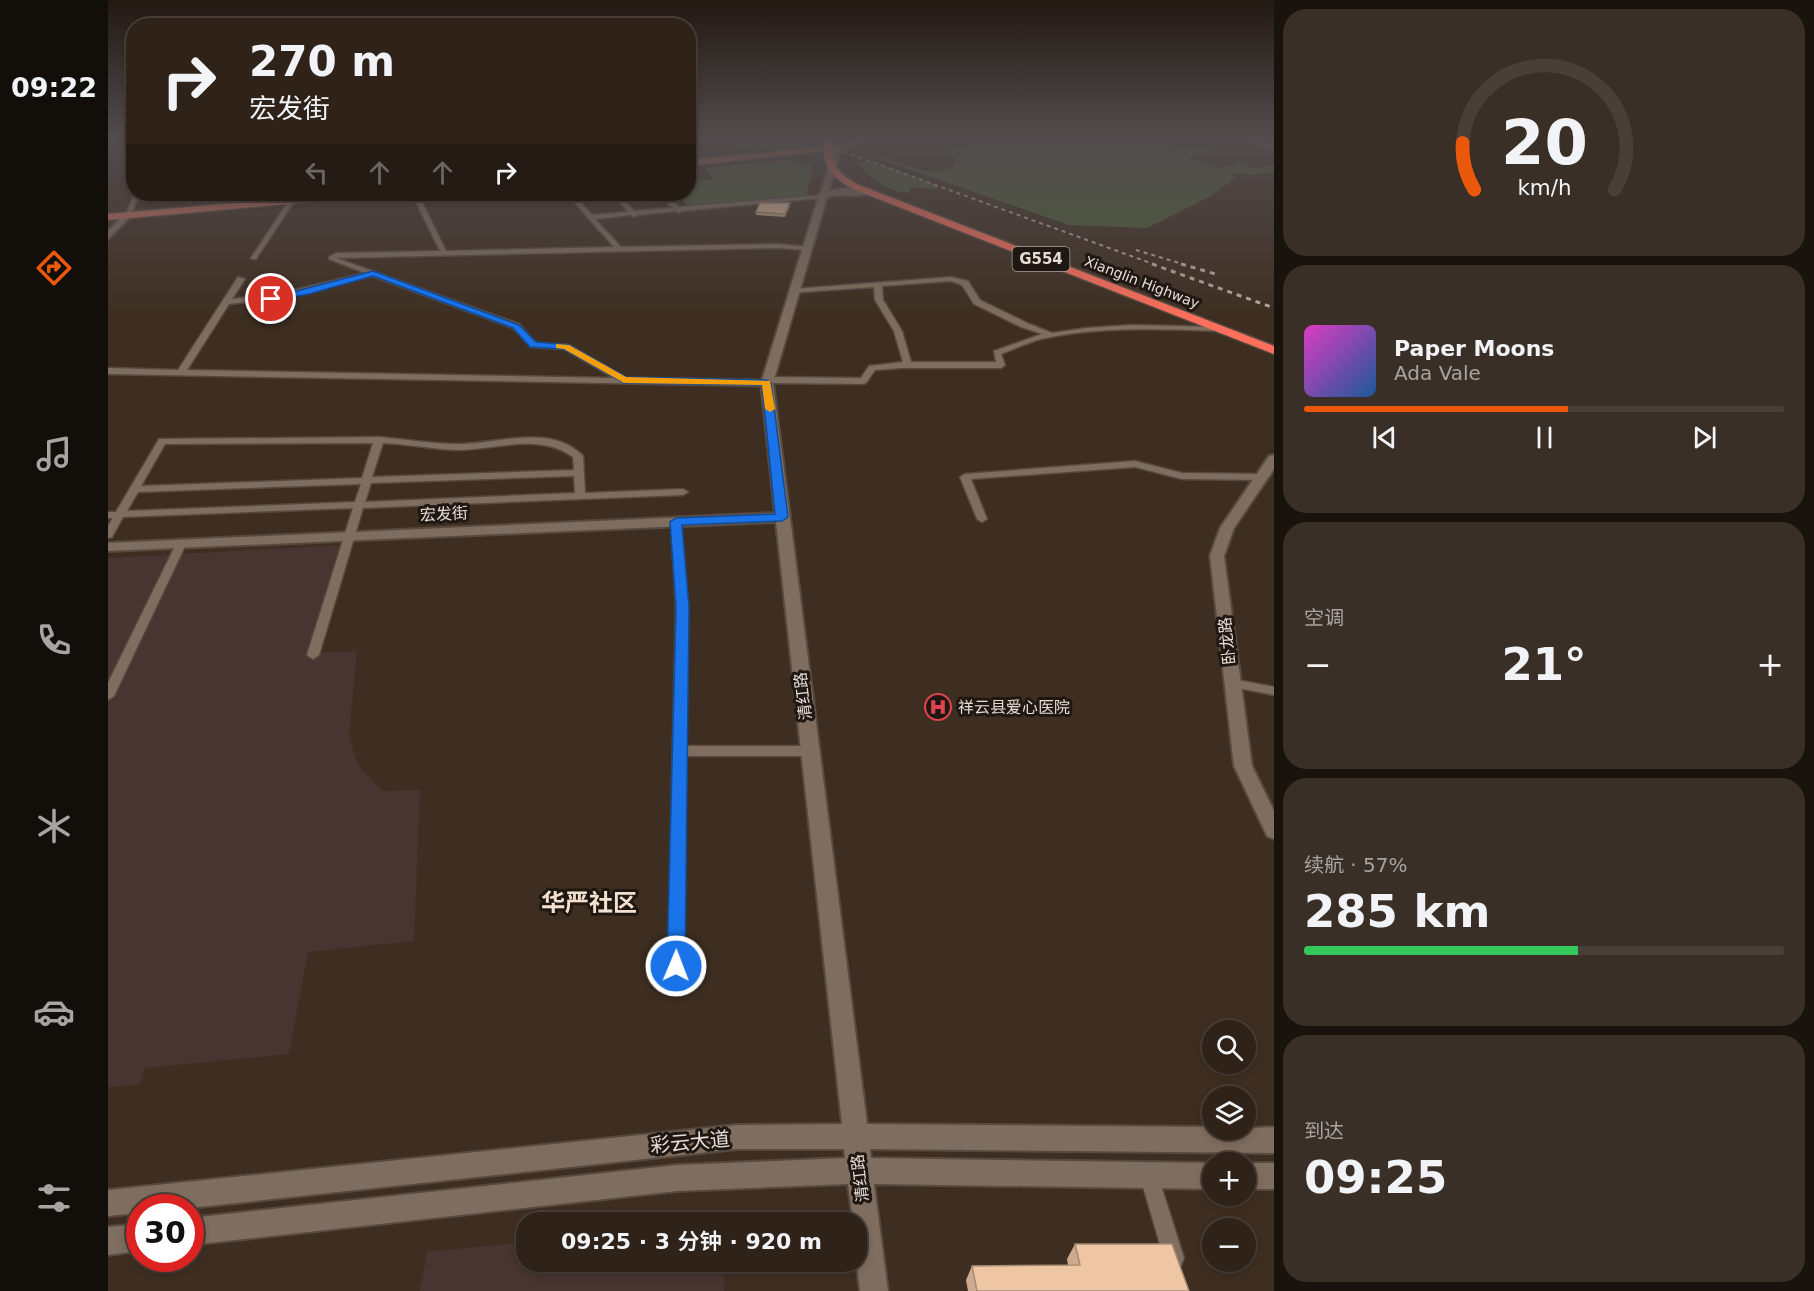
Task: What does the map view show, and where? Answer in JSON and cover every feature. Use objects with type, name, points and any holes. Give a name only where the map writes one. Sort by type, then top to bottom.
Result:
[{"type":"highway","name":"Xianglin Highway","points":[[884,198],[1274,350]]},
{"type":"highway","name":"Xianglin Highway","points":[[900,198],[1274,343]]},
{"type":"main road","name":"清红路","points":[[820,198],[767,381],[874,1291]]},
{"type":"main road","points":[[108,218],[282,201]]},
{"type":"main road","points":[[108,236],[127,216]]},
{"type":"main road","name":"卧龙路","points":[[1274,459],[1227,528],[1217,556],[1243,766],[1274,831]]},
{"type":"main road","name":"宏发街","points":[[108,547],[782,517]]},
{"type":"main road","name":"彩云大道","points":[[108,1203],[737,1137],[1274,1140]]},
{"type":"main road","name":"彩云大道","points":[[204,1230],[676,1178],[740,1174],[860,1171],[1202,1176]]},
{"type":"main road","points":[[1256,1176],[1274,1176]]},
{"type":"main road","points":[[108,1241],[126,1239]]},
{"type":"street","points":[[591,217],[679,211],[800,198]]},
{"type":"street","points":[[127,216],[134,201]]},
{"type":"street","points":[[254,258],[291,201]]},
{"type":"street","points":[[418,201],[444,253]]},
{"type":"street","points":[[576,201],[619,249]]},
{"type":"street","points":[[622,201],[634,215]]},
{"type":"street","points":[[670,201],[679,211]]},
{"type":"street","points":[[624,380],[566,347],[534,345],[516,326],[331,258],[336,255],[619,249],[778,246],[806,248]]},
{"type":"street","points":[[226,302],[271,299],[306,292],[373,273]]},
{"type":"street","points":[[181,372],[241,279]]},
{"type":"street","points":[[793,291],[951,279],[960,281],[969,288],[977,302],[1052,336]]},
{"type":"street","points":[[878,285],[879,300],[897,331],[908,364]]},
{"type":"street","points":[[108,371],[624,380],[863,381],[872,368],[908,364],[1001,365],[997,353],[1038,338],[1090,330],[1135,327],[1221,329]]},
{"type":"street","points":[[313,655],[379,440]]},
{"type":"street","points":[[108,535],[162,441],[379,440],[456,447],[526,442],[548,443],[568,449],[578,456],[580,496]]},
{"type":"street","points":[[982,519],[964,477],[1135,464],[1182,476],[1261,477]]},
{"type":"street","points":[[134,489],[580,473]]},
{"type":"street","points":[[108,515],[683,492]]},
{"type":"street","points":[[676,522],[682,607],[676,966]]},
{"type":"street","points":[[108,696],[181,544]]},
{"type":"street","points":[[1232,683],[1274,691]]},
{"type":"street","points":[[680,751],[810,751]]},
{"type":"street","points":[[1149,1176],[1180,1280]]},
{"type":"shaded area","points":[[344,545],[311,653],[357,651],[349,735],[357,763],[381,791],[420,790],[414,941],[308,952],[289,1054],[145,1068],[140,1084],[108,1087],[108,558]]},
{"type":"shaded area","points":[[516,1243],[516,1272],[723,1272],[724,1291],[420,1291],[427,1252]]},
{"type":"green space","points":[[696,198],[782,198],[689,207],[683,201],[696,201]]},
{"type":"green space","points":[[992,198],[1207,198],[1147,228],[1069,225]]},
{"type":"building","points":[[760,203],[790,203],[785,214],[756,212]]},
{"type":"building","points":[[1075,1244],[1172,1244],[1189,1291],[977,1291],[972,1266],[1080,1265]]},
{"type":"railway","points":[[972,198],[1156,265]]},
{"type":"railway","points":[[1136,250],[1186,265]]},
{"type":"railway","points":[[1152,264],[1274,308]]},
{"type":"railway","points":[[1181,264],[1219,275]]},
{"type":"slow traffic","points":[[559,346],[566,347],[624,380],[766,383],[770,409]]},
{"type":"place","name":"祥云县爱心医院","points":[[938,707]]},
{"type":"district","name":"华严社区","points":[[589,903]]},
{"type":"route","points":[[271,299],[306,292],[373,273],[516,326],[534,345],[566,347],[624,380],[766,383],[782,517],[676,522],[682,607],[676,966]]}]
